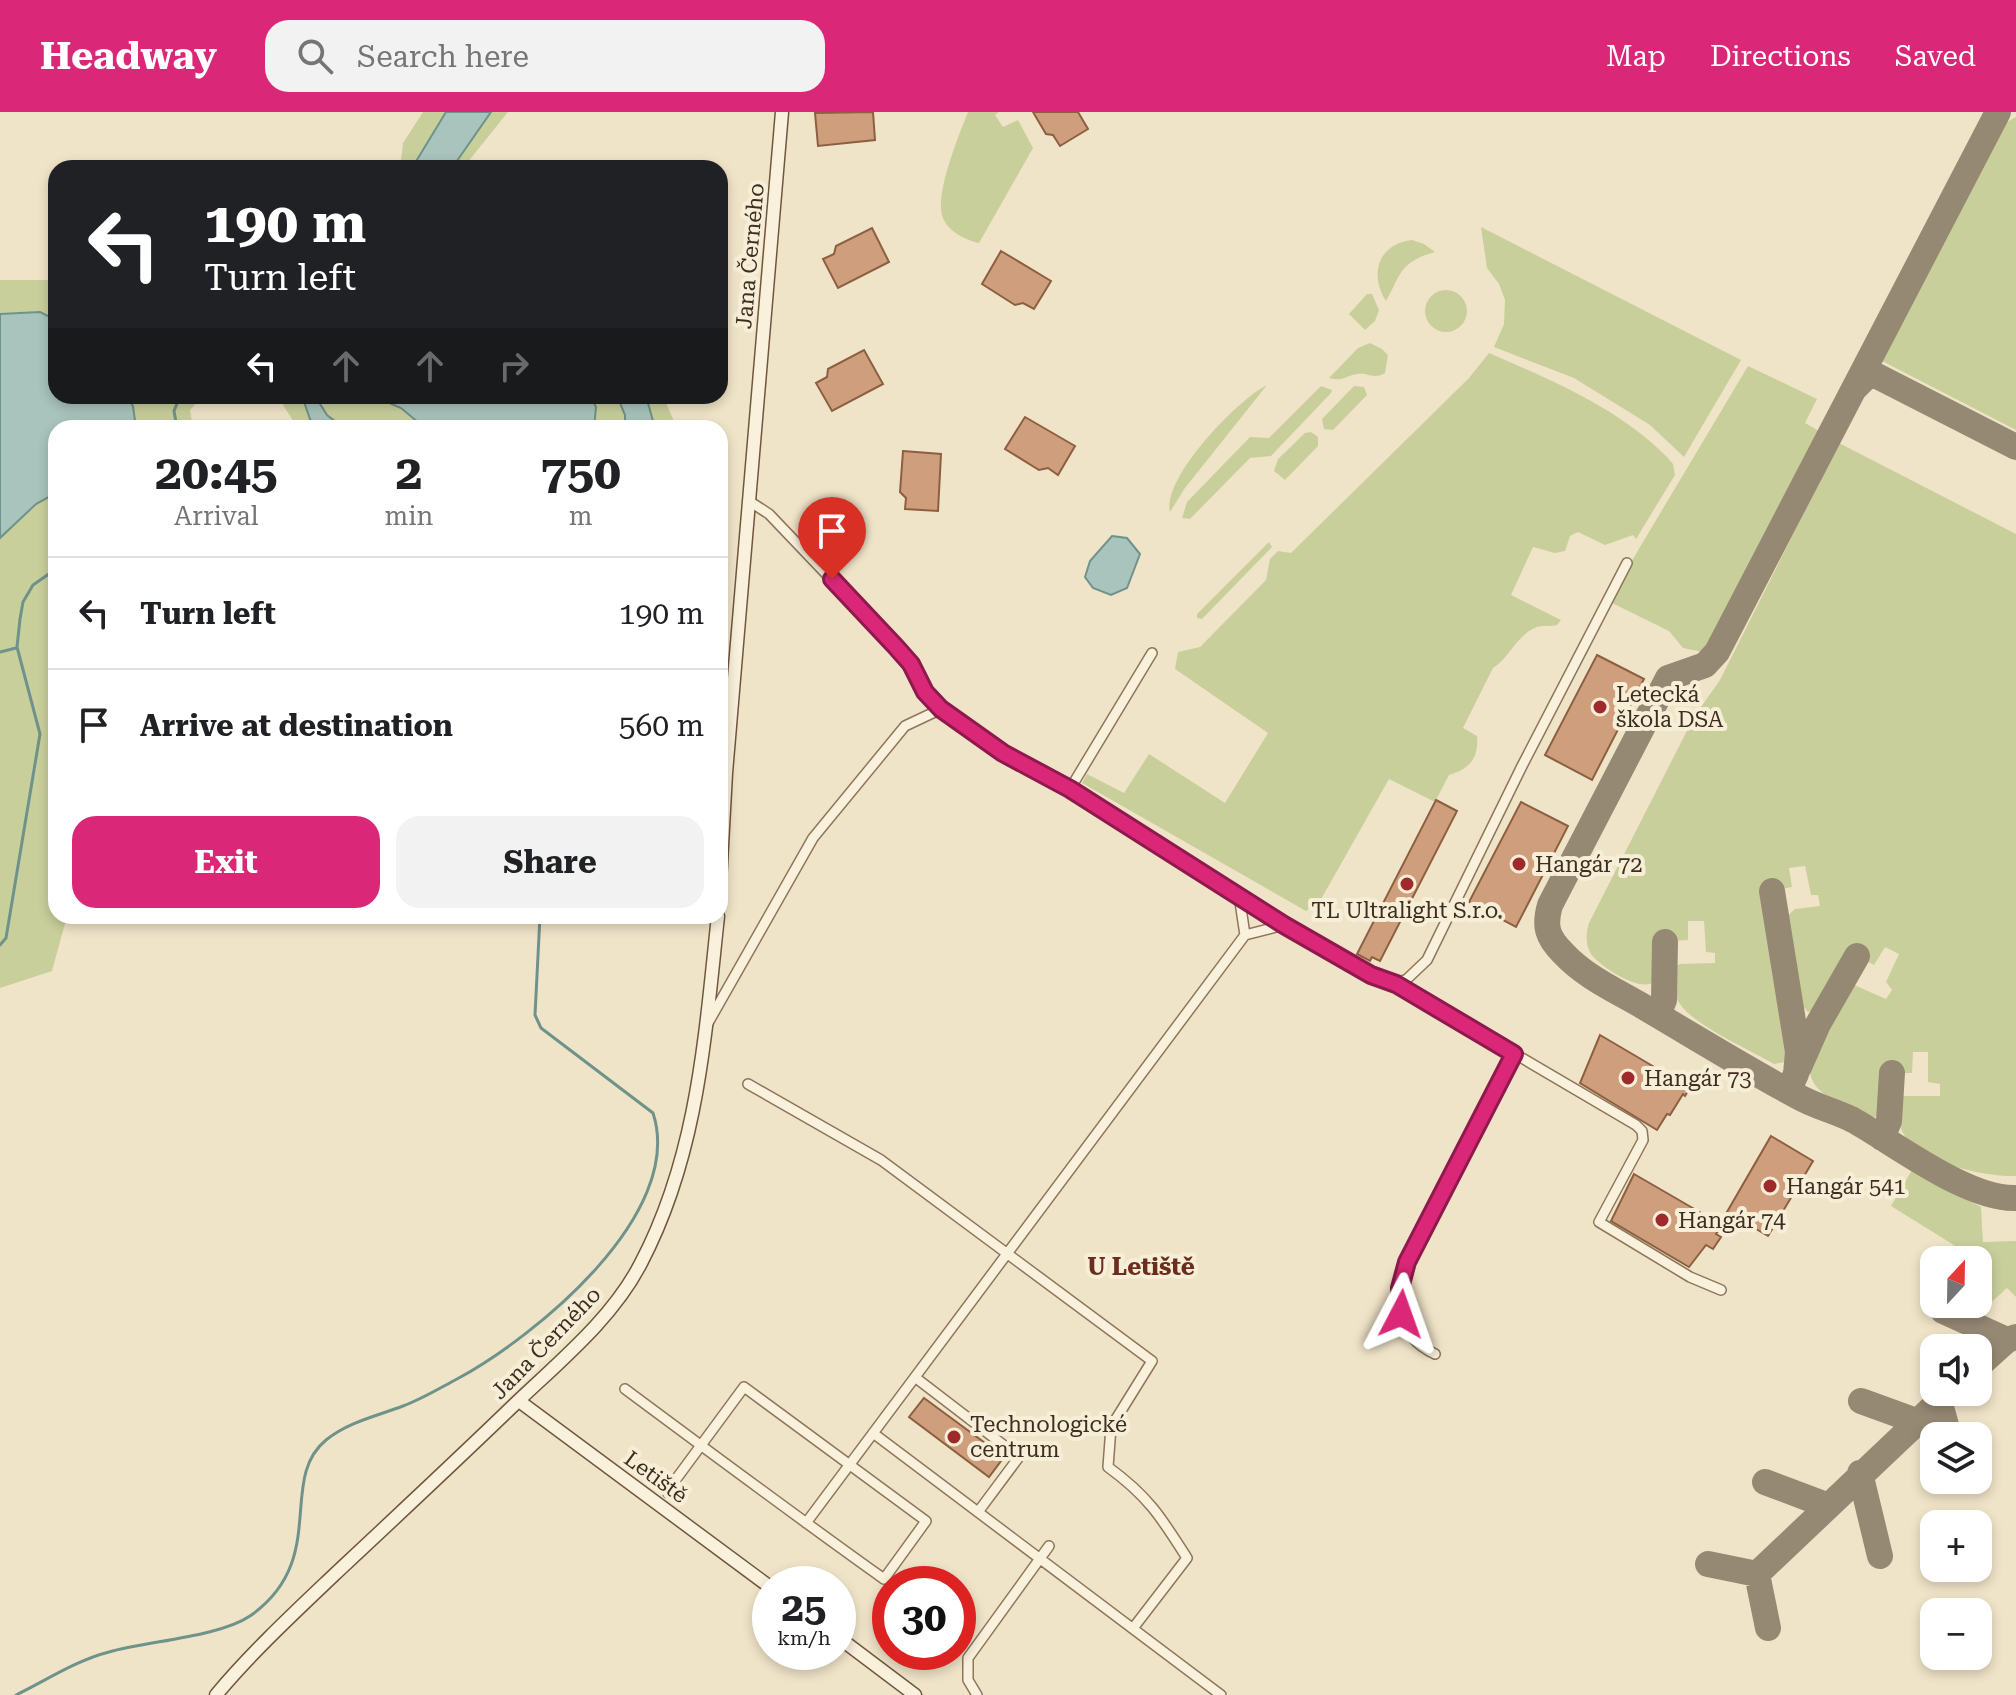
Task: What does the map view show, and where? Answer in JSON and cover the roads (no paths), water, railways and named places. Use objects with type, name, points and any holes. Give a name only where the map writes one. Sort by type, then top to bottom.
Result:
[{"type":"street","name":"Jana Černého","points":[[728,777],[782,112]]},
{"type":"street","points":[[749,501],[769,514],[896,647],[911,664],[925,692],[941,709],[1003,753],[1070,789],[1284,925],[1371,975],[1396,984],[1642,1131],[1643,1140],[1599,1222],[1690,1277],[1721,1290]]},
{"type":"street","points":[[1396,984],[1407,979],[1427,960],[1522,766],[1627,563]]},
{"type":"street","points":[[1070,789],[1152,653]]},
{"type":"street","points":[[706,1026],[813,838],[905,726],[941,709]]},
{"type":"street","points":[[1239,895],[1245,935]]},
{"type":"street","name":"Jana Černého","points":[[216,1695],[264,1642],[519,1401],[606,1314],[640,1266],[681,1166],[696,1103],[717,924]]},
{"type":"street","points":[[806,1523],[1010,1254],[1245,935],[1284,925]]},
{"type":"street","points":[[1435,1354],[1419,1347],[1407,1332],[1401,1314],[1400,1288],[1407,1262],[1514,1054]]},
{"type":"street","points":[[748,1084],[881,1160],[1152,1361],[1111,1427],[1108,1467],[1140,1491],[1157,1510],[1187,1558],[1134,1627]]},
{"type":"street","points":[[916,1378],[1019,1457],[978,1512]]},
{"type":"street","points":[[625,1389],[702,1446],[806,1523],[884,1579],[926,1521],[744,1387],[702,1446],[668,1493]]},
{"type":"street","name":"Letiště","points":[[519,1401],[752,1574]]},
{"type":"street","points":[[873,1433],[1221,1695]]},
{"type":"street","points":[[977,1695],[968,1680],[968,1658],[1049,1546]]},
{"type":"street","points":[[856,1651],[915,1695]]},
{"type":"water","points":[[446,112],[491,112],[458,160],[417,160]]},
{"type":"water","points":[[40,312],[48,316],[48,404],[131,404],[135,420],[48,420],[48,497],[36,504],[0,538],[0,314]]},
{"type":"water","points":[[305,404],[320,404],[334,420],[311,420]]},
{"type":"water","points":[[392,404],[594,404],[596,407],[595,420],[415,420]]},
{"type":"water","points":[[620,404],[648,404],[653,420],[625,420]]},
{"type":"water","points":[[1112,536],[1127,538],[1140,554],[1127,588],[1111,595],[1093,588],[1085,577],[1090,561]]},
{"type":"waterway","points":[[176,420],[177,404]]},
{"type":"waterway","points":[[0,945],[6,938],[40,734],[17,647],[20,619],[23,602],[33,585],[48,575]]},
{"type":"waterway","points":[[0,652],[16,648]]},
{"type":"waterway","points":[[16,1695],[97,1656],[202,1634],[250,1616],[274,1594],[289,1570],[296,1546],[305,1476],[312,1457],[326,1440],[353,1424],[424,1397],[489,1360],[562,1303],[597,1268],[626,1230],[647,1191],[657,1152],[653,1113],[541,1028],[535,1015],[540,924]]},
{"type":"place","name":"Letecká škola DSA","points":[[1600,707]]},
{"type":"place","name":"Hangár 72","points":[[1519,864]]},
{"type":"place","name":"TL Ultralight S.r.o.","points":[[1407,884]]},
{"type":"place","name":"Hangár 73","points":[[1628,1078]]},
{"type":"place","name":"Hangár 541","points":[[1770,1186]]},
{"type":"place","name":"Hangár 74","points":[[1662,1220]]},
{"type":"place","name":"Technologické centrum","points":[[954,1437]]},
{"type":"district","name":"U Letiště","points":[[1141,1267]]}]
